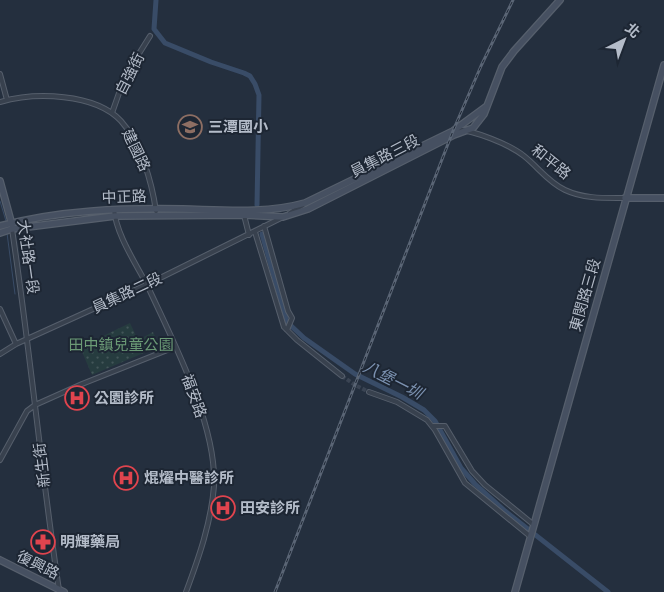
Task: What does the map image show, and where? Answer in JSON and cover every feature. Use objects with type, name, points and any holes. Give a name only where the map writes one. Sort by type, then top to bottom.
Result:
[{"type":"street","name":"員集路三段","points":[[283,217],[308,209],[454,135],[473,128],[484,114],[502,67],[560,0]]},
{"type":"street","name":"自強街","points":[[112,113],[125,76],[150,36]]},
{"type":"street","name":"東閔路三段","points":[[515,592],[664,65]]},
{"type":"street","points":[[0,74],[7,100]]},
{"type":"street","name":"建國路","points":[[0,102],[47,96],[63,97],[84,101],[112,113],[122,122],[141,155],[155,201],[157,216]]},
{"type":"street","name":"員集路三段","points":[[305,204],[455,130],[487,106]]},
{"type":"street","name":"和平路","points":[[455,130],[466,130],[507,146],[524,155],[552,183],[582,197],[664,198]]},
{"type":"street","name":"大社路一段","points":[[0,181],[12,226],[26,339]]},
{"type":"street","points":[[264,213],[305,204]]},
{"type":"street","points":[[287,330],[292,318],[264,226],[305,204]]},
{"type":"street","name":"中正路","points":[[0,226],[155,209],[250,210],[264,213]]},
{"type":"street","name":"中正路","points":[[114,213],[157,216],[264,213]]},
{"type":"street","name":"福安路","points":[[114,213],[120,230],[175,347],[203,418],[211,456],[214,483],[208,528],[186,592]]},
{"type":"street","points":[[264,213],[283,217]]},
{"type":"street","points":[[244,215],[248,235]]},
{"type":"street","name":"中正路","points":[[0,233],[12,226]]},
{"type":"street","name":"員集路二段","points":[[0,354],[26,339],[146,284],[264,226]]},
{"type":"street","points":[[255,232],[284,327],[297,340],[342,376]]},
{"type":"street","points":[[0,309],[16,344]]},
{"type":"street","name":"新生街","points":[[26,339],[47,507],[61,591]]},
{"type":"street","points":[[0,460],[27,411],[35,405],[175,347]]},
{"type":"street","points":[[369,392],[414,410],[427,420],[465,483],[533,532]]},
{"type":"street","points":[[432,426],[445,426],[472,471],[533,532]]},
{"type":"street","name":"復興路","points":[[0,560],[61,591]]},
{"type":"green space","name":"田中鎮兒童公園","points":[[130,323],[138,340],[153,332],[160,346],[92,375],[80,347]]},
{"type":"waterway","name":"八堡一圳","points":[[156,0],[154,29],[165,43],[244,73],[250,76],[255,84],[259,95],[257,205]]},
{"type":"waterway","points":[[0,201],[6,221]]},
{"type":"waterway","points":[[7,233],[15,294]]},
{"type":"waterway","name":"八堡一圳","points":[[262,234],[287,322],[304,338],[355,374],[424,410],[435,421],[461,468],[475,484],[505,511],[608,592]]},
{"type":"tunnel","points":[[342,376],[369,392]]},
{"type":"railway","points":[[275,592],[453,131],[481,66],[513,0]]},
{"type":"place","name":"三潭國小","points":[[190,127]]},
{"type":"place","name":"公園診所","points":[[77,398]]},
{"type":"place","name":"焜燿中醫診所","points":[[126,478]]},
{"type":"place","name":"田安診所","points":[[223,508]]},
{"type":"place","name":"明輝藥局","points":[[43,542]]}]
